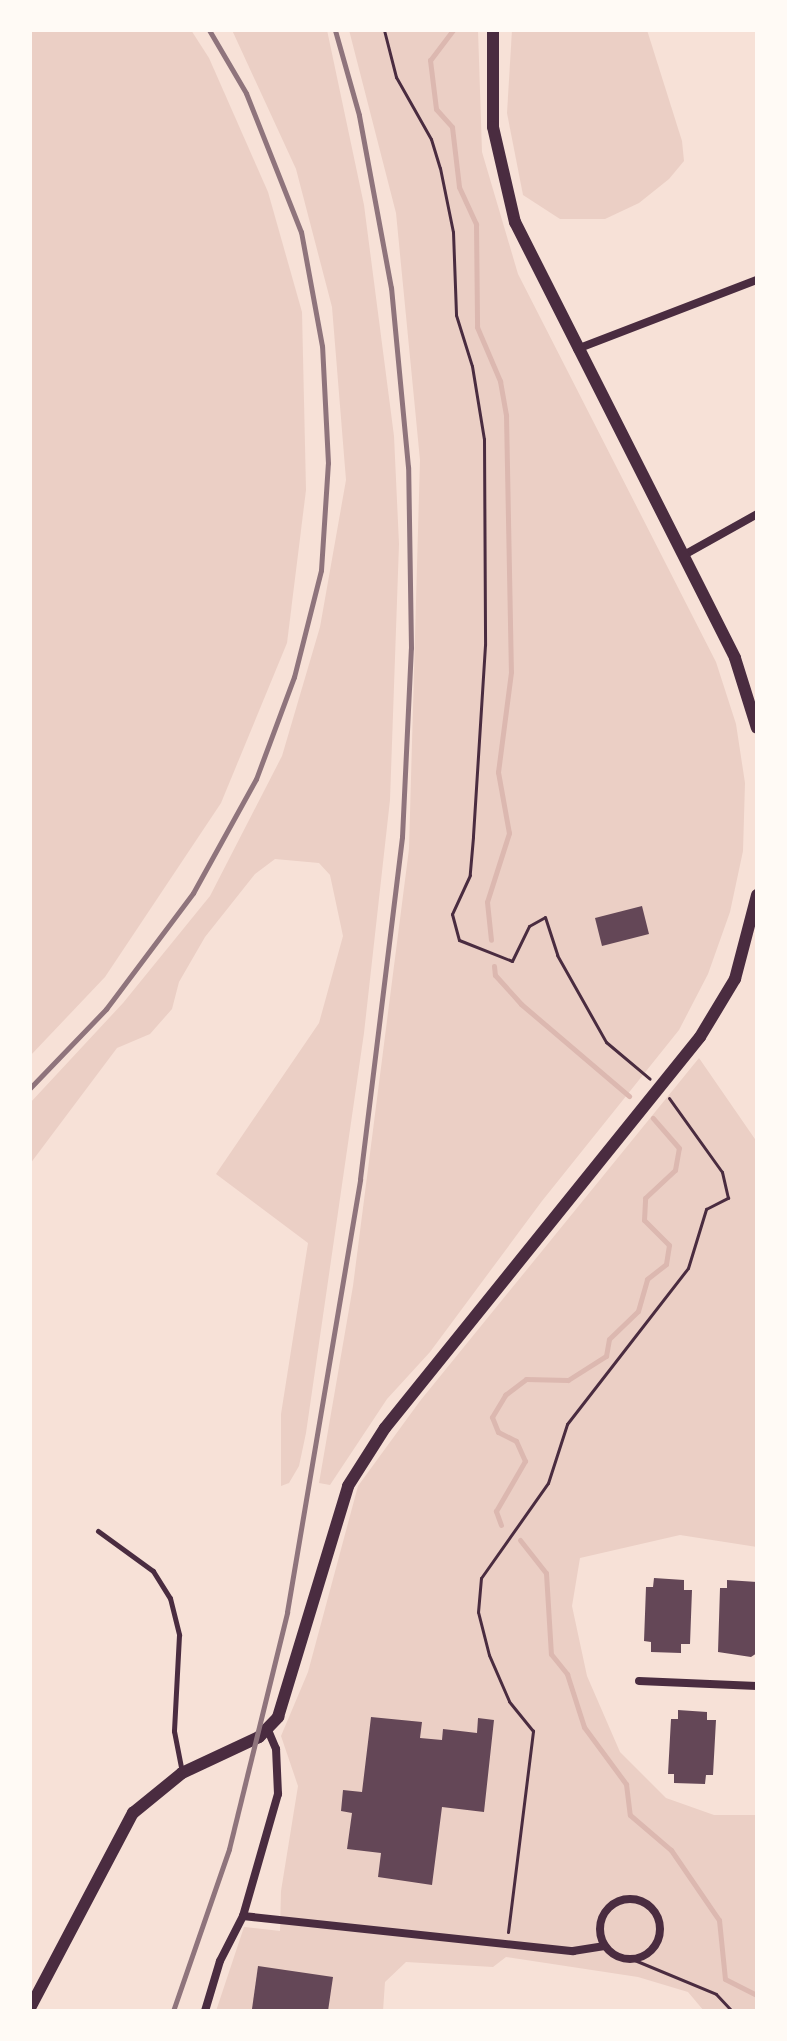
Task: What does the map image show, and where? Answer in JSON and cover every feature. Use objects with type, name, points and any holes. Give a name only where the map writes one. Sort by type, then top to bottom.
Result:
[{"type":"street","points":[[493,30],[493,127],[515,222],[576,349],[735,658],[757,728]]},
{"type":"street","points":[[576,349],[757,280]]},
{"type":"street","points":[[684,555],[757,514]]},
{"type":"street","points":[[30,2008],[133,1813],[182,1773],[268,1730],[288,1690],[324,1553],[348,1486],[385,1428],[700,1037],[728,991],[754,928],[757,895]]},
{"type":"street","points":[[639,1681],[757,1686]]},
{"type":"street","points":[[205,2011],[220,1961],[243,1916],[278,1794],[276,1749],[268,1730]]},
{"type":"street","points":[[243,1916],[573,1951],[605,1946],[632,1959],[651,1951],[660,1934],[657,1915],[643,1902],[624,1899],[608,1908],[600,1927],[605,1946]]},
{"type":"lane","points":[[98,1531],[153,1571],[170,1598],[179,1635],[174,1731],[182,1773]]},
{"type":"path","points":[[384,30],[396,77],[431,139],[440,168],[453,232],[456,315],[472,366],[484,439],[485,645],[470,875],[452,914],[459,940],[512,961],[529,926],[545,917],[557,955],[606,1042],[658,1086],[722,1172],[728,1198],[706,1209],[688,1268],[567,1424],[548,1483],[481,1578],[478,1612],[489,1655],[509,1701],[533,1731],[506,1942]]},
{"type":"path","points":[[632,1959],[716,1994],[732,2011]]},
{"type":"shaded area","points":[[30,30],[191,30],[209,58],[268,192],[302,312],[306,490],[287,643],[221,803],[105,977],[30,1056]]},
{"type":"shaded area","points":[[232,30],[327,30],[364,205],[394,436],[399,544],[390,800],[364,1033],[306,1433],[299,1466],[289,1483],[281,1486],[281,1414],[308,1243],[216,1174],[319,1023],[343,936],[330,875],[319,863],[275,859],[255,874],[205,937],[179,982],[172,1009],[150,1034],[117,1048],[30,1164],[30,1103],[123,1003],[210,896],[282,756],[320,627],[346,480],[332,307],[296,169]]},
{"type":"shaded area","points":[[349,30],[478,30],[482,152],[518,274],[716,662],[736,724],[745,783],[743,851],[730,912],[708,974],[679,1030],[542,1201],[430,1352],[387,1399],[330,1485],[319,1483],[353,1286],[409,849],[420,460],[396,213]]},
{"type":"shaded area","points":[[512,30],[647,30],[682,141],[684,161],[669,179],[639,203],[605,219],[560,219],[523,195],[507,113]]},
{"type":"shaded area","points":[[699,1058],[757,1142],[757,1547],[680,1535],[580,1558],[572,1606],[587,1676],[620,1752],[666,1798],[714,1815],[757,1815],[757,2011],[704,2011],[688,1992],[638,1977],[506,1957],[493,1967],[406,1962],[385,1982],[383,2011],[216,2011],[244,1927],[280,1931],[281,1891],[298,1786],[281,1736],[308,1672],[358,1486],[420,1401]]},
{"type":"building","points":[[642,906],[649,934],[602,946],[595,918]]},
{"type":"building","points":[[654,1578],[684,1580],[684,1590],[692,1590],[690,1644],[681,1644],[681,1653],[651,1652],[651,1642],[644,1641],[646,1587],[653,1587]]},
{"type":"building","points":[[727,1580],[757,1582],[757,1653],[751,1657],[718,1652],[720,1588],[727,1588]]},
{"type":"building","points":[[678,1710],[707,1712],[707,1720],[716,1720],[713,1775],[706,1775],[705,1784],[674,1783],[674,1774],[668,1774],[671,1719],[678,1719]]},
{"type":"building","points":[[371,1717],[422,1722],[420,1738],[442,1740],[443,1729],[477,1733],[478,1718],[494,1720],[484,1812],[442,1807],[432,1885],[378,1877],[381,1853],[347,1849],[352,1813],[341,1811],[343,1790],[362,1792]]},
{"type":"building","points":[[258,1966],[333,1977],[328,2011],[252,2009]]},
{"type":"waterway","points":[[453,30],[430,60],[436,109],[452,127],[459,187],[476,224],[477,327],[500,381],[506,415],[511,672],[498,772],[509,833],[487,902],[491,940]]},
{"type":"waterway","points":[[494,966],[495,975],[521,1004],[629,1096]]},
{"type":"waterway","points":[[501,1525],[496,1511],[525,1461],[516,1441],[498,1432],[492,1417],[505,1395],[526,1379],[568,1380],[606,1356],[609,1339],[638,1311],[647,1279],[666,1264],[669,1245],[644,1220],[645,1198],[675,1170],[679,1148],[653,1118]]},
{"type":"waterway","points":[[520,1540],[546,1573],[551,1654],[567,1674],[584,1727],[626,1784],[630,1815],[671,1850],[719,1920],[725,1979],[757,1995]]},
{"type":"railway","points":[[30,1088],[106,1009],[193,893],[256,779],[294,677],[321,570],[328,463],[322,346],[301,232],[246,93],[209,30]]},
{"type":"railway","points":[[173,2011],[229,1849],[287,1612],[360,1179],[402,837],[411,648],[408,467],[391,288],[359,115],[335,30]]}]
